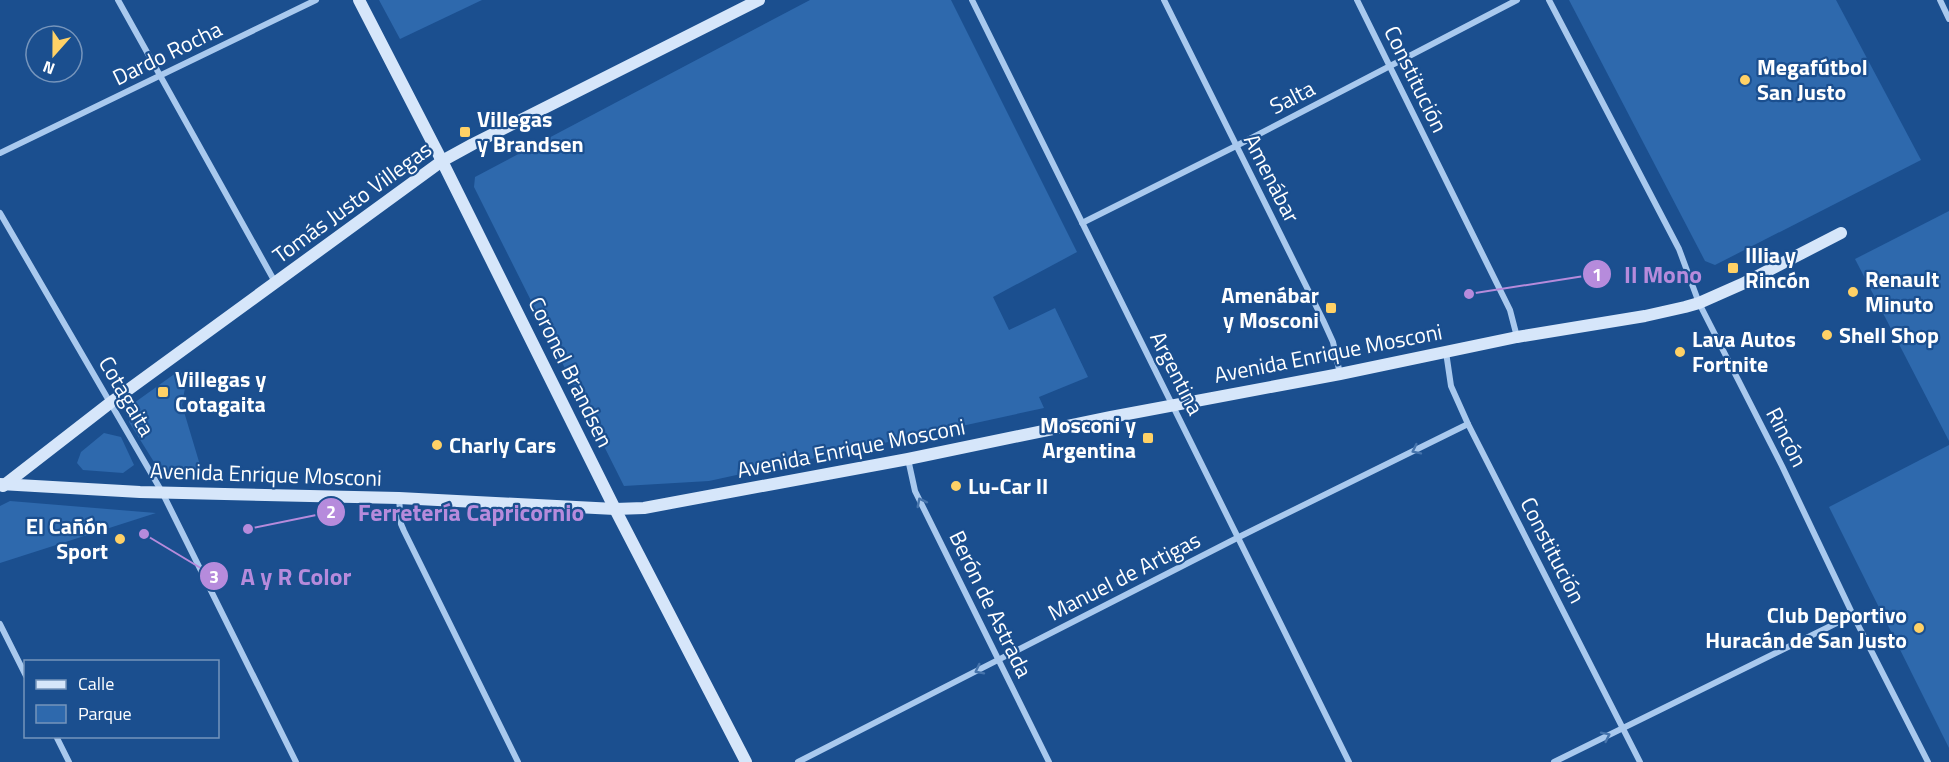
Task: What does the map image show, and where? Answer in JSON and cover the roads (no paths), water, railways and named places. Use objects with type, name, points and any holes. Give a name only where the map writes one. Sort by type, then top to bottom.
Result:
[{"type":"main road","name":"Coronel Brandsen","points":[[359,0],[746,762]]},
{"type":"main road","name":"Tomás Justo Villegas","points":[[2,485],[110,403],[442,161],[759,0]]},
{"type":"main road","name":"Avenida Enrique Mosconi","points":[[2,485],[399,498],[615,508],[644,508],[676,504],[1340,374],[1517,337],[1644,316],[1699,303],[1742,284],[1841,233]]},
{"type":"street","points":[[118,0],[275,282]]},
{"type":"street","name":"Dardo Rocha","points":[[0,153],[316,0]]},
{"type":"street","name":"Argentina","points":[[972,0],[1349,762]]},
{"type":"street","name":"Amenábar","points":[[1164,0],[1323,320],[1333,342],[1340,374]]},
{"type":"street","name":"Constitución","points":[[1357,0],[1510,310],[1517,337]]},
{"type":"street","name":"Salta","points":[[1082,223],[1517,0]]},
{"type":"street","name":"Rincón","points":[[1549,0],[1679,249],[1699,303],[1928,762]]},
{"type":"street","points":[[1940,0],[1949,19]]},
{"type":"street","name":"Cotagaita","points":[[0,213],[162,492],[296,762]]},
{"type":"street","name":"Constitución","points":[[1446,351],[1451,386],[1468,424],[1641,762]]},
{"type":"street","name":"Manuel de Artigas","points":[[798,762],[1239,537],[1468,424]]},
{"type":"street","name":"Berón de Astrada","points":[[908,459],[915,491],[1049,762]]},
{"type":"street","points":[[399,498],[401,524],[404,531],[518,762]]},
{"type":"street","points":[[1554,762],[1853,615]]},
{"type":"street","points":[[0,624],[24,672]]},
{"type":"street","points":[[57,738],[69,762]]},
{"type":"place","name":"Megafútbol San Justo","points":[[1745,80]]},
{"type":"place","name":"Villegas y Brandsen","points":[[465,132]]},
{"type":"place","name":"Illia y Rincón","points":[[1733,268]]},
{"type":"place","name":"Renault Minuto","points":[[1853,292]]},
{"type":"place","name":"Il Mono","points":[[1469,294]]},
{"type":"place","name":"Amenábar y Mosconi","points":[[1331,308]]},
{"type":"place","name":"Shell Shop","points":[[1827,335]]},
{"type":"place","name":"Lava Autos Fortnite","points":[[1680,352]]},
{"type":"place","name":"Villegas y Cotagaita","points":[[163,392]]},
{"type":"place","name":"Mosconi y Argentina","points":[[1148,438]]},
{"type":"place","name":"Charly Cars","points":[[437,445]]},
{"type":"place","name":"Lu-Car II","points":[[956,486]]},
{"type":"place","name":"Ferretería Capricornio","points":[[248,529]]},
{"type":"place","name":"A y R Color","points":[[144,534]]},
{"type":"place","name":"El Cañón Sport","points":[[120,539]]},
{"type":"place","name":"Club Deportivo Huracán de San Justo","points":[[1919,628]]}]
